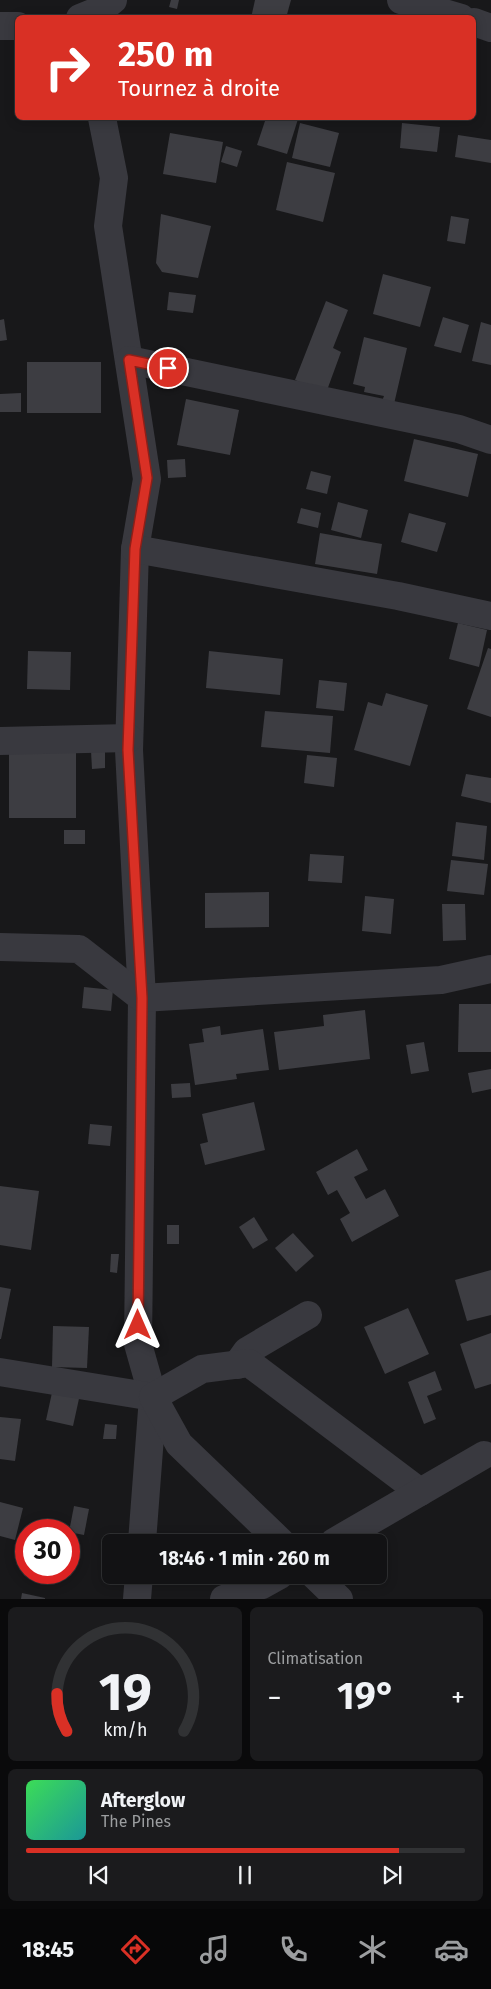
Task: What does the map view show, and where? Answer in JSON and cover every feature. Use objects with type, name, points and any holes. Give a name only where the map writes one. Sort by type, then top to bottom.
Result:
[{"type":"street","points":[[87,15],[102,9],[113,0]]},
{"type":"street","points":[[118,15],[128,0]]},
{"type":"street","points":[[401,0],[451,15]]},
{"type":"street","points":[[476,23],[491,28]]},
{"type":"street","points":[[0,26],[15,26]]},
{"type":"street","points":[[102,120],[114,178],[108,226],[147,478],[135,549],[129,738],[142,998],[138,1344],[153,1397],[179,1444],[272,1534]]},
{"type":"street","points":[[129,360],[459,430],[491,440]]},
{"type":"street","points":[[135,549],[398,596],[491,616]]},
{"type":"street","points":[[0,741],[129,738]]},
{"type":"street","points":[[0,947],[79,949],[142,998],[441,980],[491,970]]},
{"type":"street","points":[[237,1365],[247,1351],[308,1315]]},
{"type":"street","points":[[0,1372],[153,1397],[202,1369],[249,1363],[420,1492]]},
{"type":"street","points":[[143,1534],[153,1397]]},
{"type":"street","points":[[348,1534],[484,1455]]},
{"type":"street","points":[[137,1599],[138,1584]]},
{"type":"street","points":[[224,1599],[264,1584]]},
{"type":"street","points":[[323,1584],[339,1599]]},
{"type":"building","points":[[171,0],[179,0],[177,9],[169,7]]},
{"type":"building","points":[[255,0],[291,0],[287,15],[252,15]]},
{"type":"building","points":[[265,120],[298,120],[287,154],[257,145]]},
{"type":"building","points":[[300,123],[339,133],[330,167],[292,158]]},
{"type":"building","points":[[402,123],[440,127],[437,152],[400,148]]},
{"type":"building","points":[[170,133],[223,142],[216,183],[163,174]]},
{"type":"building","points":[[458,135],[491,140],[491,163],[455,157]]},
{"type":"building","points":[[226,146],[242,151],[237,167],[221,162]]},
{"type":"building","points":[[287,162],[335,173],[323,222],[276,210]]},
{"type":"building","points":[[161,214],[211,226],[198,278],[162,272],[156,263]]},
{"type":"building","points":[[451,216],[469,219],[465,244],[447,241]]},
{"type":"building","points":[[383,274],[431,287],[420,327],[373,314]]},
{"type":"building","points":[[169,292],[196,295],[193,313],[167,310]]},
{"type":"building","points":[[326,301],[348,310],[333,348],[341,352],[326,393],[295,380]]},
{"type":"building","points":[[443,317],[469,325],[461,353],[434,346]]},
{"type":"building","points":[[4,319],[7,340],[0,341],[0,320]]},
{"type":"building","points":[[481,322],[491,325],[491,365],[472,361]]},
{"type":"building","points":[[364,337],[407,348],[394,404],[382,401],[384,396],[364,392],[365,387],[353,384]]},
{"type":"building","points":[[27,362],[101,362],[101,413],[27,413]]},
{"type":"building","points":[[21,393],[21,412],[0,412],[0,394]]},
{"type":"building","points":[[186,399],[239,410],[230,455],[177,445]]},
{"type":"building","points":[[414,439],[478,454],[468,497],[404,481]]},
{"type":"building","points":[[185,459],[186,477],[168,478],[167,460]]},
{"type":"building","points":[[311,471],[331,476],[327,494],[306,489]]},
{"type":"building","points":[[338,502],[368,510],[361,538],[331,530]]},
{"type":"building","points":[[301,508],[321,513],[318,528],[297,523]]},
{"type":"building","points":[[409,513],[446,523],[437,552],[401,542]]},
{"type":"building","points":[[320,533],[382,544],[377,574],[315,564]]},
{"type":"building","points":[[458,623],[487,630],[479,667],[449,659]]},
{"type":"building","points":[[488,648],[491,649],[491,717],[467,709]]},
{"type":"building","points":[[28,651],[71,652],[70,690],[27,689]]},
{"type":"building","points":[[209,651],[283,659],[280,695],[206,688]]},
{"type":"building","points":[[319,680],[347,683],[344,711],[316,708]]},
{"type":"building","points":[[386,693],[428,705],[410,766],[354,750],[368,702],[382,706]]},
{"type":"building","points":[[265,711],[333,716],[330,753],[261,747]]},
{"type":"building","points":[[91,751],[105,751],[105,768],[92,769]]},
{"type":"building","points":[[9,753],[76,753],[76,818],[9,818]]},
{"type":"building","points":[[307,755],[337,758],[334,787],[304,783]]},
{"type":"building","points":[[466,774],[491,778],[491,803],[461,796]]},
{"type":"building","points":[[456,822],[487,826],[484,860],[452,856]]},
{"type":"building","points":[[64,830],[85,830],[85,844],[64,844]]},
{"type":"building","points":[[310,854],[344,856],[342,883],[308,881]]},
{"type":"building","points":[[451,860],[488,864],[484,895],[447,891]]},
{"type":"building","points":[[269,892],[269,927],[205,928],[205,893]]},
{"type":"building","points":[[365,896],[394,899],[391,934],[362,931]]},
{"type":"building","points":[[442,904],[465,904],[466,940],[443,941]]},
{"type":"building","points":[[84,987],[113,990],[111,1011],[82,1008]]},
{"type":"building","points":[[459,1004],[491,1004],[491,1052],[458,1052]]},
{"type":"building","points":[[365,1010],[370,1059],[279,1070],[274,1032],[324,1026],[323,1015]]},
{"type":"building","points":[[220,1026],[221,1035],[263,1029],[269,1070],[236,1074],[237,1079],[195,1085],[189,1044],[204,1042],[202,1029]]},
{"type":"building","points":[[424,1042],[429,1071],[411,1074],[406,1045]]},
{"type":"building","points":[[491,1069],[491,1089],[472,1093],[468,1073]]},
{"type":"building","points":[[190,1083],[191,1097],[172,1098],[171,1084]]},
{"type":"building","points":[[254,1102],[265,1150],[205,1165],[200,1144],[208,1142],[202,1114]]},
{"type":"building","points":[[90,1124],[112,1126],[110,1146],[88,1144]]},
{"type":"building","points":[[357,1149],[368,1170],[354,1177],[366,1199],[385,1189],[399,1216],[352,1242],[340,1219],[350,1213],[337,1190],[328,1195],[316,1172]]},
{"type":"building","points":[[0,1186],[39,1191],[31,1250],[0,1245]]},
{"type":"building","points":[[254,1217],[268,1240],[253,1249],[239,1227]]},
{"type":"building","points":[[167,1225],[179,1225],[179,1244],[167,1244]]},
{"type":"building","points":[[293,1233],[314,1256],[296,1272],[275,1248]]},
{"type":"building","points":[[111,1254],[119,1254],[117,1273],[110,1272]]},
{"type":"building","points":[[491,1270],[491,1315],[467,1321],[455,1280]]},
{"type":"building","points":[[0,1287],[11,1289],[1,1339],[0,1339]]},
{"type":"building","points":[[408,1308],[429,1354],[385,1374],[364,1327]]},
{"type":"building","points":[[53,1326],[89,1327],[87,1368],[52,1367]]},
{"type":"building","points":[[491,1333],[491,1384],[475,1389],[460,1344]]},
{"type":"building","points":[[435,1371],[442,1390],[427,1396],[436,1419],[424,1424],[408,1382]]},
{"type":"building","points":[[53,1388],[80,1394],[73,1426],[46,1420]]},
{"type":"building","points":[[0,1417],[21,1419],[15,1461],[0,1459]]},
{"type":"building","points":[[105,1424],[117,1425],[116,1439],[103,1439]]},
{"type":"building","points":[[0,1502],[23,1508],[20,1519],[15,1519],[15,1540],[0,1536]]},
{"type":"building","points":[[74,1506],[89,1509],[84,1535],[80,1534],[80,1519],[72,1519]]},
{"type":"building","points":[[22,1593],[45,1598],[45,1599],[21,1599]]},
{"type":"route","points":[[138,1325],[142,998],[128,750],[135,549],[147,478],[129,360],[168,368]]}]
